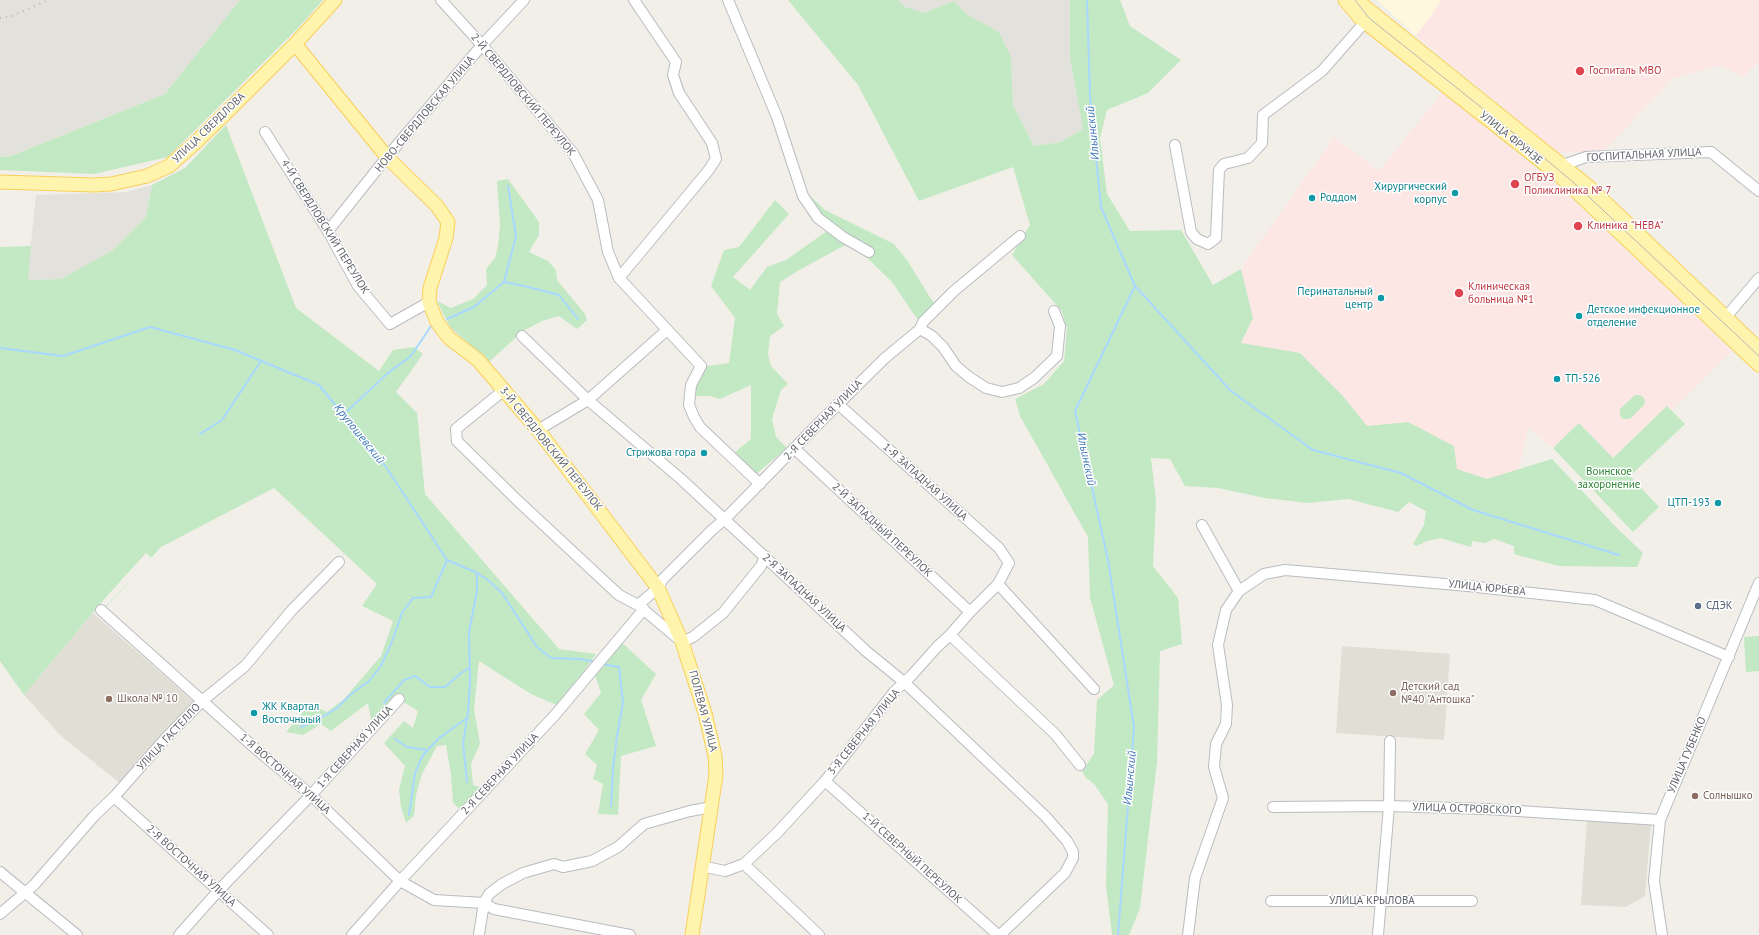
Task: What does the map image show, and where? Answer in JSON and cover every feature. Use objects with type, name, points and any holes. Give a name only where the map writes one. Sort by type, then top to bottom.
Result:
[{"type":"main road","name":"УЛИЦА СВЕРДЛОВА","points":[[0,182],[94,185],[128,181],[159,171],[177,160],[194,144],[295,44],[335,0]]},
{"type":"main road","name":"УЛИЦА ФРУНЗЕ","points":[[1345,0],[1366,22],[1561,177],[1722,321],[1759,349]]},
{"type":"main road","name":"УЛИЦА ФРУНЗЕ","points":[[1359,2],[1588,186],[1722,321],[1759,364]]},
{"type":"main road","points":[[295,44],[387,157],[438,206],[448,222],[446,238],[430,288],[428,302]]},
{"type":"main road","name":"3-Й СВЕРДЛОВСКИЙ ПЕРЕУЛОК","points":[[428,302],[437,322],[449,338],[478,360],[538,430],[658,588]]},
{"type":"main road","name":"ПОЛЕВАЯ УЛИЦА","points":[[658,588],[682,642],[704,713],[715,756],[716,776],[712,807],[690,933]]},
{"type":"street","name":"2-Й СВЕРДЛОВСКИЙ ПЕРЕУЛОК","points":[[441,0],[482,45],[573,153],[598,200],[608,252],[619,278],[701,366],[691,385],[689,404],[694,417],[700,427],[760,484]]},
{"type":"street","name":"НОВО-СВЕРДЛОВСКАЯ УЛИЦА","points":[[328,231],[387,157],[482,45],[524,0]]},
{"type":"street","points":[[619,278],[716,158],[712,143],[679,93],[673,75],[676,62],[634,0]]},
{"type":"street","points":[[728,0],[777,117],[803,196],[818,218],[843,237],[869,252]]},
{"type":"street","points":[[1175,145],[1191,232],[1196,239],[1208,244],[1216,238],[1219,170],[1224,164],[1248,158],[1262,143],[1263,115],[1277,103],[1322,71],[1366,22]]},
{"type":"street","name":"4-Й СВЕРДЛОВСКИЙ ПЕРЕУЛОК","points":[[265,132],[328,231],[358,286],[390,324],[428,302]]},
{"type":"street","name":"ГОСПИТАЛЬНАЯ УЛИЦА","points":[[1563,165],[1586,157],[1711,152],[1759,191]]},
{"type":"street","name":"2-Я СЕВЕРНАЯ УЛИЦА","points":[[352,935],[400,881],[555,715],[641,607],[658,588],[663,579],[725,519],[885,358],[920,329],[923,322],[954,290],[1020,236]]},
{"type":"street","points":[[1722,321],[1759,278]]},
{"type":"street","points":[[920,329],[932,336],[943,347],[956,366],[969,377],[986,388],[1002,392],[1019,388],[1029,382],[1057,356],[1060,326],[1054,311]]},
{"type":"street","points":[[538,430],[588,400],[667,330]]},
{"type":"street","name":"2-Я ЗАПАДНАЯ УЛИЦА","points":[[522,336],[588,400],[725,519],[866,651],[904,682],[1045,816],[1067,842],[1073,852],[1073,858],[1065,873],[999,935]]},
{"type":"street","points":[[504,390],[456,429],[457,441],[517,500],[619,595],[641,607],[682,642],[693,637],[723,613],[762,566],[765,556]]},
{"type":"street","name":"1-Я ЗАПАДНАЯ УЛИЦА","points":[[838,404],[999,548],[1009,563]]},
{"type":"street","name":"2-Й ЗАПАДНЫЙ ПЕРЕУЛОК","points":[[795,449],[970,612]]},
{"type":"street","points":[[1202,525],[1239,592]]},
{"type":"street","name":"УЛИЦА ГАСТЕЛЛО","points":[[0,914],[34,885],[95,815],[114,797],[165,739],[202,701],[245,666],[292,611],[339,562]]},
{"type":"street","name":"3-Я СЕВЕРНАЯ УЛИЦА","points":[[701,866],[725,871],[744,864],[777,833],[825,781],[894,692],[998,584],[1009,563]]},
{"type":"street","name":"УЛИЦА ЮРЬЕВА","points":[[1188,935],[1196,878],[1223,798],[1214,767],[1216,744],[1226,724],[1227,705],[1218,645],[1226,610],[1239,592],[1264,574],[1285,570],[1468,586],[1595,600],[1729,657]]},
{"type":"street","name":"УЛИЦА ГУБЕНКО","points":[[1662,935],[1654,881],[1660,820],[1759,583]]},
{"type":"street","points":[[998,584],[1094,689]]},
{"type":"street","name":"1-Я ВОСТОЧНАЯ УЛИЦА","points":[[101,610],[202,701],[311,795],[400,881],[434,900],[484,903],[494,909],[630,935]]},
{"type":"street","points":[[950,635],[1055,734],[1080,765]]},
{"type":"street","name":"1-Я СЕВЕРНАЯ УЛИЦА","points":[[178,935],[219,890],[311,795],[399,699]]},
{"type":"street","points":[[1378,935],[1389,806],[1390,741]]},
{"type":"street","name":"1-Й СЕВЕРНЫЙ ПЕРЕУЛОК","points":[[825,781],[999,935]]},
{"type":"street","name":"2-Я ВОСТОЧНАЯ УЛИЦА","points":[[114,797],[268,935]]},
{"type":"street","name":"УЛИЦА ОСТРОВСКОГО","points":[[1273,807],[1389,806],[1486,809],[1660,820]]},
{"type":"street","points":[[479,934],[484,903],[489,894],[502,884],[522,873],[554,864],[563,867],[592,861],[618,847],[644,824],[690,811],[712,807]]},
{"type":"street","points":[[744,864],[819,935]]},
{"type":"street","points":[[0,872],[78,935]]},
{"type":"street","name":"УЛИЦА КРЫЛОВА","points":[[1271,901],[1472,901]]},
{"type":"shaded area","points":[[0,0],[240,0],[165,94],[11,156],[0,157]]},
{"type":"shaded area","points":[[898,0],[1070,0],[1070,58],[1083,129],[1061,142],[1034,146],[1013,105],[1011,57],[999,32],[966,14],[954,1],[924,13],[905,7]]},
{"type":"shaded area","points":[[1377,0],[1442,0],[1416,36]]},
{"type":"shaded area","name":"Госпиталь МВО","points":[[1442,0],[1759,0],[1759,62],[1743,77],[1720,65],[1672,79],[1604,151],[1559,153],[1416,36]]},
{"type":"shaded area","name":"Клиническая больница №1","points":[[1442,93],[1559,187],[1732,351],[1671,410],[1667,406],[1612,458],[1579,423],[1553,448],[1528,427],[1519,469],[1487,479],[1457,469],[1409,422],[1367,426],[1342,395],[1300,353],[1241,344],[1253,318],[1241,269],[1334,137],[1379,171]]},
{"type":"shaded area","points":[[152,185],[146,217],[113,250],[61,279],[27,280],[36,195],[127,192]]},
{"type":"shaded area","name":"Школа № 10","points":[[93,613],[195,703],[121,784],[61,736],[24,695]]},
{"type":"shaded area","name":"Детский сад №40 \"Антошка\"","points":[[1342,646],[1450,654],[1444,740],[1336,733]]},
{"type":"shaded area","points":[[1587,820],[1651,823],[1645,896],[1626,907],[1581,905]]},
{"type":"green space","points":[[240,0],[323,0],[298,28],[168,157],[94,174],[0,170],[0,157],[11,156],[165,94]]},
{"type":"green space","points":[[788,0],[898,0],[905,7],[924,13],[954,1],[966,14],[999,32],[1011,57],[1013,105],[1034,146],[1061,142],[1083,129],[1070,58],[1070,0],[1120,0],[1130,26],[1181,60],[1148,93],[1107,110],[1100,138],[1107,194],[1130,231],[1181,230],[1213,285],[1241,269],[1253,318],[1241,343],[1300,353],[1342,395],[1367,426],[1408,422],[1454,446],[1457,469],[1487,479],[1552,459],[1615,526],[1643,553],[1637,567],[1559,566],[1514,554],[1514,546],[1494,539],[1485,543],[1472,541],[1471,547],[1440,538],[1427,541],[1416,546],[1413,544],[1424,525],[1426,511],[1409,502],[1398,512],[1348,499],[1308,503],[1265,498],[1218,488],[1185,486],[1170,459],[1151,458],[1156,501],[1153,566],[1178,598],[1182,644],[1160,651],[1157,762],[1140,908],[1129,935],[1112,935],[1106,886],[1108,804],[1094,784],[1086,778],[1082,771],[1094,754],[1097,700],[1114,685],[1090,598],[1088,537],[1020,416],[1015,399],[1044,384],[1064,361],[1067,328],[1062,311],[1012,255],[1030,225],[1013,167],[919,201],[858,85]]},
{"type":"green space","points":[[226,125],[296,308],[379,371],[393,350],[414,347],[423,354],[396,392],[417,413],[425,494],[559,649],[596,654],[559,706],[531,694],[479,661],[474,709],[480,744],[471,764],[473,785],[482,788],[461,810],[453,803],[451,775],[446,745],[437,746],[422,774],[416,795],[414,816],[406,823],[401,807],[399,790],[405,766],[384,743],[404,721],[413,728],[418,711],[402,701],[372,725],[368,703],[331,731],[321,724],[303,735],[286,732],[310,704],[327,712],[344,699],[381,656],[393,621],[362,606],[377,584],[274,488],[161,547],[151,558],[146,553],[107,596],[24,695],[0,661],[0,247],[31,246],[28,280],[61,279],[113,250],[146,217],[152,185],[185,168]]},
{"type":"green space","points":[[508,179],[539,222],[539,235],[529,252],[548,261],[556,270],[557,280],[585,314],[587,320],[577,329],[559,316],[542,321],[523,331],[489,362],[450,327],[437,301],[451,308],[473,299],[487,285],[486,269],[495,258],[498,246],[500,225],[497,181]]},
{"type":"green space","points":[[809,195],[825,210],[894,244],[907,260],[931,299],[937,306],[920,323],[892,282],[863,254],[845,245],[780,282],[777,314],[784,326],[770,336],[768,355],[771,366],[788,384],[781,390],[772,419],[776,437],[787,448],[756,474],[735,452],[751,439],[751,385],[720,399],[710,396],[693,396],[697,380],[707,366],[729,363],[735,318],[711,286],[724,250],[739,247],[775,200],[789,214],[733,277],[750,290],[767,267],[786,260],[827,231],[800,202]]},
{"type":"green space","points":[[1635,395],[1643,397],[1645,401],[1644,405],[1630,419],[1623,419],[1620,416],[1620,409]]},
{"type":"green space","name":"Воинское захоронение","points":[[1667,406],[1685,424],[1630,476],[1659,507],[1633,532],[1553,448],[1579,423],[1613,458]]},
{"type":"green space","points":[[147,562],[105,608],[104,608]]},
{"type":"green space","points":[[1759,636],[1759,671],[1746,672],[1744,637]]},
{"type":"green space","points":[[621,642],[656,674],[641,700],[656,746],[621,756],[618,815],[598,814],[603,784],[593,779],[597,765],[585,754],[599,730],[584,714],[601,693],[595,675]]},
{"type":"waterway","name":"Ильинский","points":[[1087,0],[1090,97],[1101,207],[1135,286],[1075,411],[1108,560],[1134,727],[1118,935]]},
{"type":"waterway","points":[[447,319],[474,307],[504,282],[516,236],[508,186]]},
{"type":"waterway","points":[[504,282],[559,295],[578,319]]},
{"type":"waterway","points":[[1135,286],[1231,391],[1313,450],[1401,473],[1473,510],[1619,555]]},
{"type":"waterway","points":[[343,415],[388,373],[411,356],[431,326]]},
{"type":"waterway","name":"Крупошевский","points":[[0,348],[63,356],[150,327],[235,350],[319,385],[386,467],[447,560],[477,573],[477,591],[469,632],[470,682],[468,713],[463,743],[467,782]]},
{"type":"waterway","points":[[200,434],[222,420],[261,361]]},
{"type":"waterway","points":[[301,727],[319,719],[337,708],[350,695],[369,681],[381,666],[402,613],[413,598],[431,597],[447,560]]},
{"type":"waterway","points":[[477,573],[489,581],[502,593],[537,647],[551,658],[579,659],[596,662]]},
{"type":"waterway","points":[[602,664],[619,667],[623,703],[613,768],[611,806]]},
{"type":"waterway","points":[[384,703],[404,680],[415,676],[430,687],[445,687],[469,668]]},
{"type":"waterway","points":[[409,815],[415,773],[423,755],[439,738],[467,718]]},
{"type":"waterway","points":[[395,739],[407,747],[427,750]]},
{"type":"tram line","points":[[1355,0],[1369,18],[1574,183],[1759,356]]},
{"type":"railway","points":[[0,18],[12,16],[49,0]]},
{"type":"place","name":"Госпиталь МВО","points":[[1580,71]]},
{"type":"place","name":"ОГБУЗ Поликлиника № 7","points":[[1515,184]]},
{"type":"place","name":"Хирургический корпус","points":[[1455,193]]},
{"type":"place","name":"Роддом","points":[[1312,198]]},
{"type":"place","name":"Клиника \"НЕВА\"","points":[[1578,226]]},
{"type":"place","name":"Клиническая больница №1","points":[[1459,293]]},
{"type":"place","name":"Перинатальный центр","points":[[1381,298]]},
{"type":"place","name":"Детское инфекционное отделение","points":[[1579,316]]},
{"type":"place","name":"ТП-526","points":[[1557,379]]},
{"type":"place","name":"Стрижова гора","points":[[704,453]]},
{"type":"place","name":"ЦТП-193","points":[[1718,503]]},
{"type":"place","name":"СДЭК","points":[[1698,606]]},
{"type":"place","name":"Детский сад №40 \"Антошка\"","points":[[1393,693]]},
{"type":"place","name":"Школа № 10","points":[[109,699]]},
{"type":"place","name":"ЖК Квартал Восточныый","points":[[254,713]]},
{"type":"place","name":"Солнышко","points":[[1695,796]]}]
